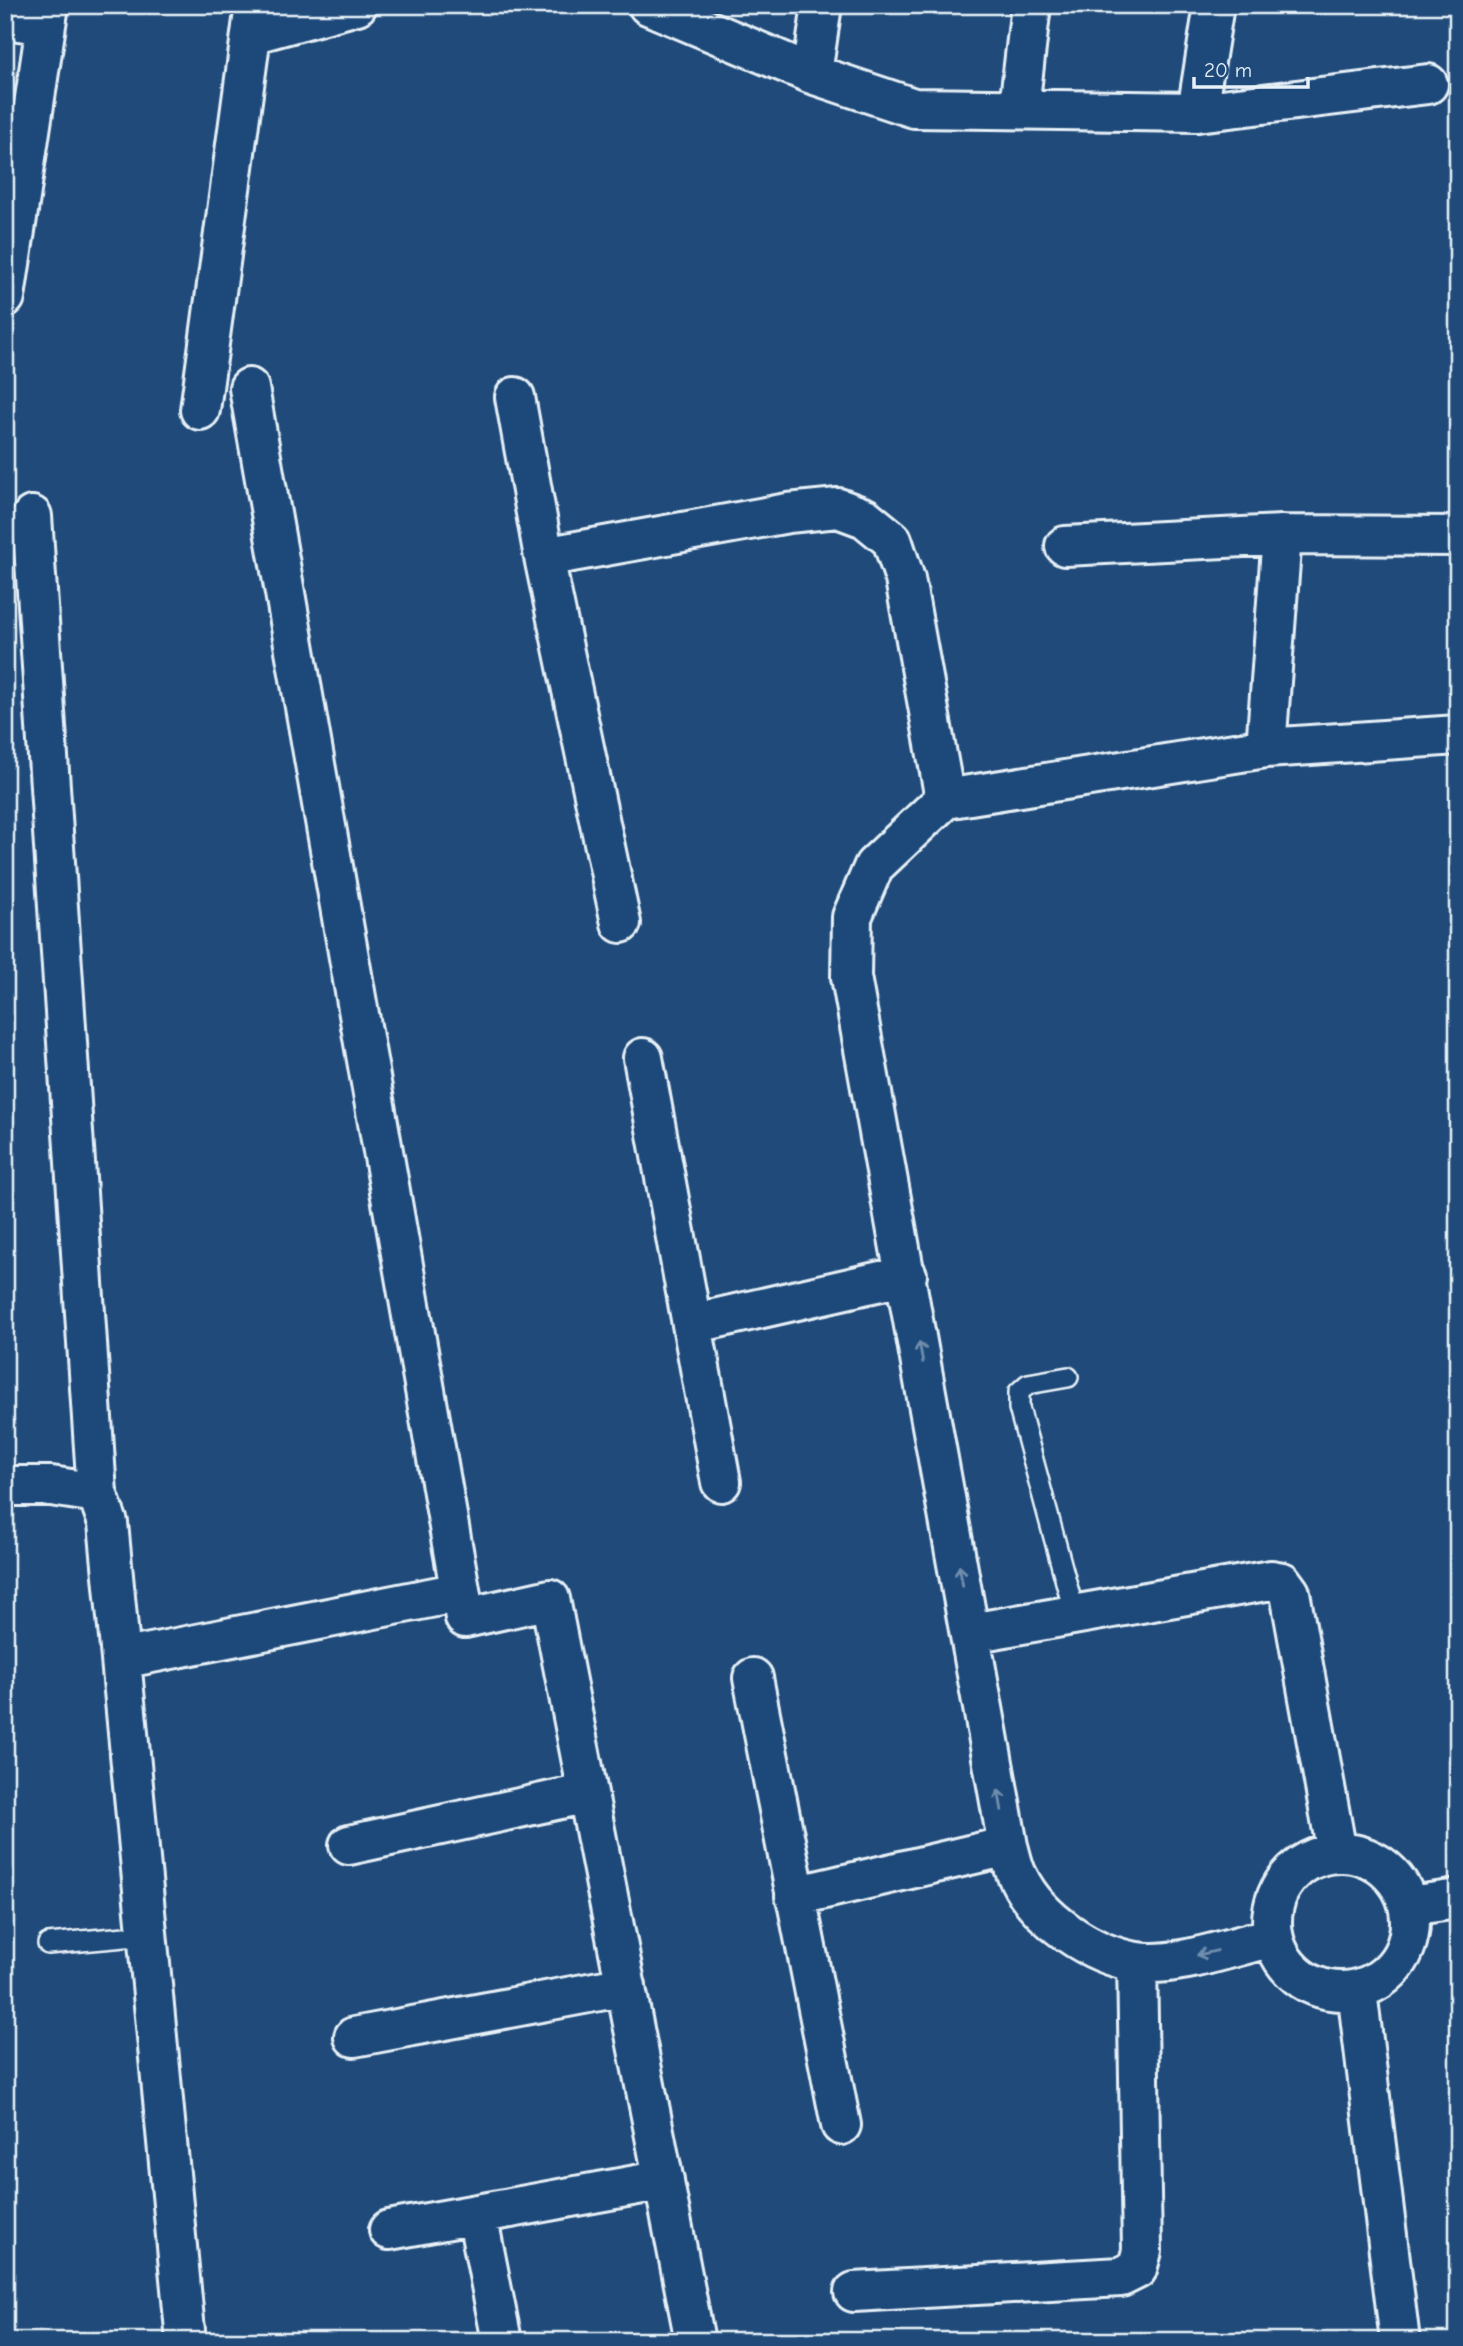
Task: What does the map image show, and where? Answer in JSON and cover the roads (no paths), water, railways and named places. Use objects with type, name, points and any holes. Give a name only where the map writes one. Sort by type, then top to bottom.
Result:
[{"type":"street","points":[[200,410],[253,20],[357,5]]},
{"type":"street","points":[[649,5],[812,74],[914,108],[1197,112],[1428,84]]},
{"type":"street","points":[[812,74],[822,5]]},
{"type":"street","points":[[1018,108],[1031,5]]},
{"type":"street","points":[[1197,112],[1214,5]]},
{"type":"street","points":[[5,19],[47,15],[7,277]]},
{"type":"street","points":[[249,388],[465,1618],[550,1599],[695,2341]]},
{"type":"street","points":[[515,397],[544,558],[621,923]]},
{"type":"street","points":[[544,558],[788,513],[838,508],[865,518],[892,540],[905,579],[945,799]]},
{"type":"street","points":[[32,516],[97,1493],[108,1523],[186,2341]]},
{"type":"street","points":[[1265,748],[1282,536]]},
{"type":"street","points":[[1065,546],[1282,536],[1458,536]]},
{"type":"street","points":[[1273,1937],[1176,1961],[1138,1962],[1081,1942],[1034,1900],[1018,1877],[1008,1846],[907,1275],[851,977],[852,917],[874,866],[945,799],[1265,748],[1458,735]]},
{"type":"street","points":[[643,1058],[722,1482]]},
{"type":"street","points":[[692,1324],[907,1275]]},
{"type":"street","points":[[5,1486],[51,1486],[97,1493]]},
{"type":"street","points":[[971,1633],[1271,1580],[1282,1582],[1290,1593],[1338,1853]]},
{"type":"street","points":[[121,1659],[460,1592]]},
{"type":"street","points":[[753,1678],[841,2124]]},
{"type":"street","points":[[349,1845],[588,1793]]},
{"type":"street","points":[[796,1896],[1008,1846]]},
{"type":"street","points":[[1338,1853],[1361,1856],[1383,1866],[1399,1884],[1409,1906],[1410,1928],[1405,1949],[1394,1968],[1377,1982],[1357,1990],[1335,1992],[1314,1987],[1295,1975],[1281,1958],[1273,1937],[1273,1913],[1279,1890],[1294,1871],[1314,1858],[1338,1853]]},
{"type":"street","points":[[1409,1906],[1458,1899]]},
{"type":"street","points":[[854,2292],[1121,2277],[1137,2269],[1142,2251],[1138,1962]]},
{"type":"street","points":[[354,2037],[626,1986]]},
{"type":"street","points":[[1357,1990],[1399,2341]]},
{"type":"street","points":[[389,2230],[664,2179]]},
{"type":"street","points":[[477,2214],[502,2341]]},
{"type":"lane","points":[[1068,1377],[1028,1384],[1019,1392],[1019,1408],[1075,1615]]},
{"type":"lane","points":[[48,1944],[147,1935]]}]
